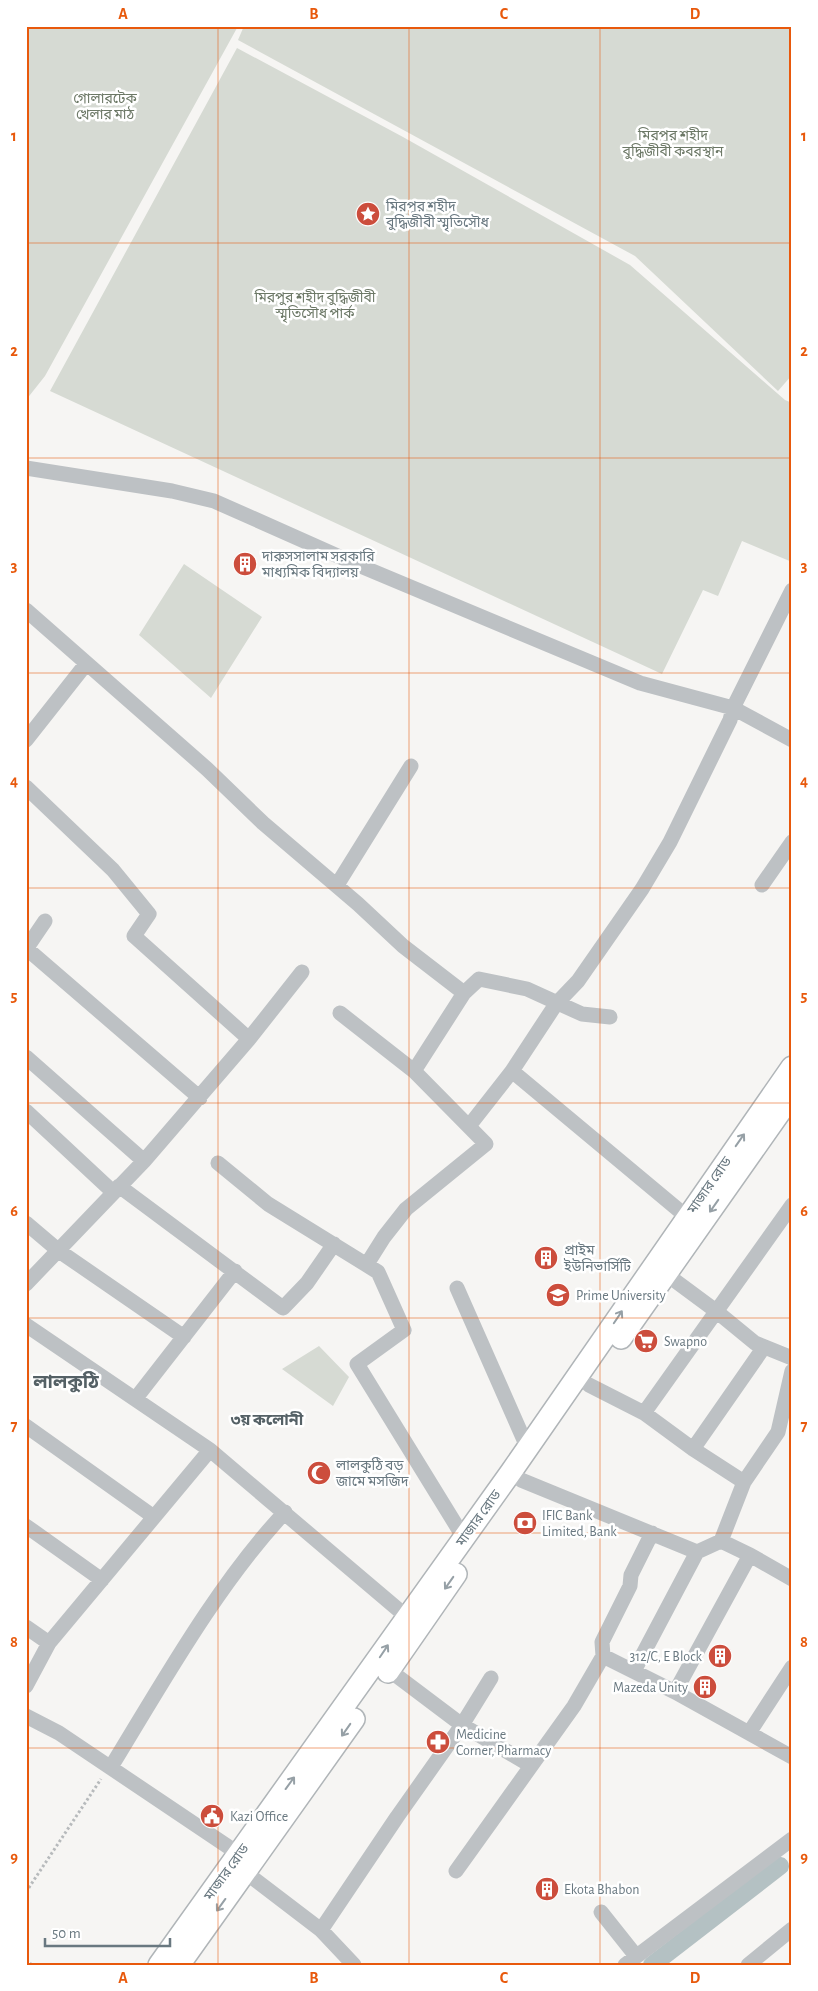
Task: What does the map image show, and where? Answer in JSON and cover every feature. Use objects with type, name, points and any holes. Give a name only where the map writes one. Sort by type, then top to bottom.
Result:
[{"type":"main road","name":"মাজার রোড","points":[[179,1965],[242,1863],[407,1617],[528,1448],[792,1067]]},
{"type":"main road","name":"মাজার রোড","points":[[159,1965],[242,1863],[389,1670],[792,1095]]},
{"type":"street","points":[[26,468],[162,489],[214,501],[392,579],[640,683],[733,708],[792,740]]},
{"type":"street","points":[[469,1126],[512,1071],[556,1004],[578,981],[595,958],[642,889],[670,842],[730,720],[733,708],[792,590]]},
{"type":"street","points":[[26,610],[207,769],[263,823],[338,885],[403,946],[464,993]]},
{"type":"street","points":[[26,740],[86,664]]},
{"type":"street","points":[[338,885],[411,766]]},
{"type":"street","points":[[26,787],[113,870],[149,914],[134,936],[249,1039]]},
{"type":"street","points":[[762,886],[792,842]]},
{"type":"street","points":[[45,921],[26,948],[200,1098]]},
{"type":"street","points":[[26,1284],[144,1161],[200,1098],[302,972]]},
{"type":"street","points":[[414,1071],[464,993],[479,979],[527,989],[556,1004],[582,1014],[610,1017]]},
{"type":"street","points":[[340,1013],[414,1071],[486,1144],[406,1209],[384,1237],[367,1264]]},
{"type":"street","points":[[26,1057],[144,1161]]},
{"type":"street","points":[[512,1071],[687,1217]]},
{"type":"street","points":[[26,1111],[116,1189],[235,1271],[284,1308],[307,1283],[334,1244]]},
{"type":"street","points":[[218,1163],[268,1204],[378,1272],[404,1330],[357,1364],[464,1538]]},
{"type":"street","points":[[644,1413],[792,1205]]},
{"type":"street","points":[[26,1223],[59,1251],[184,1337]]},
{"type":"street","points":[[136,1398],[235,1271]]},
{"type":"street","points":[[666,1274],[755,1343],[792,1358]]},
{"type":"street","points":[[457,1288],[528,1448]]},
{"type":"street","points":[[26,1325],[210,1450],[407,1617]]},
{"type":"street","points":[[693,1449],[764,1347]]},
{"type":"street","points":[[634,1671],[697,1552],[721,1541],[744,1482],[778,1432],[792,1371]]},
{"type":"street","points":[[589,1385],[644,1413],[693,1449],[744,1482]]},
{"type":"street","points":[[26,1426],[154,1517]]},
{"type":"street","points":[[26,1686],[49,1643],[210,1450]]},
{"type":"street","points":[[521,1480],[697,1552]]},
{"type":"street","points":[[110,1767],[214,1604],[265,1534],[285,1512]]},
{"type":"street","points":[[26,1526],[102,1580]]},
{"type":"street","points":[[456,1871],[574,1706],[603,1656],[602,1642],[630,1586],[631,1575],[652,1533]]},
{"type":"street","points":[[721,1541],[750,1554],[792,1579]]},
{"type":"street","points":[[676,1692],[750,1554]]},
{"type":"street","points":[[26,1627],[49,1643]]},
{"type":"street","points":[[603,1656],[676,1692],[792,1757]]},
{"type":"street","points":[[749,1733],[792,1667]]},
{"type":"street","points":[[389,1670],[462,1725],[530,1765]]},
{"type":"street","points":[[321,1930],[396,1817],[462,1725],[491,1678]]},
{"type":"street","points":[[26,1716],[59,1733],[110,1767],[242,1863],[277,1895],[321,1930],[354,1965]]},
{"type":"street","points":[[601,1912],[630,1960],[792,1839]]},
{"type":"street","points":[[748,1965],[791,1930]]},
{"type":"path","points":[[26,1892],[110,1767]]},
{"type":"path","points":[[26,1960],[32,1965]]},
{"type":"green space","name":"গোলারটেক খেলার মাঠ","points":[[26,26],[234,26],[237,28],[45,376],[26,400]]},
{"type":"green space","name":"মিরপুর শহীদ বুদ্ধিজীবী কবরস্থান","points":[[244,26],[792,26],[792,375],[778,391],[635,256],[238,40]]},
{"type":"green space","name":"মিরপুর শহীদ বুদ্ধিজীবী স্মৃতিসৌধ পার্ক","points":[[237,48],[403,137],[630,265],[785,400],[792,403],[792,562],[742,541],[718,596],[703,590],[662,674],[50,391]]},
{"type":"green space","points":[[184,564],[262,617],[211,698],[139,635]]},
{"type":"green space","points":[[319,1346],[349,1377],[333,1406],[282,1369]]},
{"type":"waterway","points":[[652,1965],[780,1866]]},
{"type":"place","name":"মিরপুর শহীদ বুদ্ধিজীবী স্মৃতিসৌধ","points":[[368,214]]},
{"type":"place","name":"দারুসসালাম সরকারি মাধ্যমিক বিদ্যালয়","points":[[245,564]]},
{"type":"place","name":"প্রাইম ইউনিভার্সিটি","points":[[546,1258]]},
{"type":"place","name":"Prime University","points":[[558,1295]]},
{"type":"place","name":"Swapno","points":[[646,1341]]},
{"type":"place","name":"লালকুঠি বড় জামে মসজিদ","points":[[319,1473]]},
{"type":"place","name":"IFIC Bank Limited, Bank","points":[[525,1523]]},
{"type":"place","name":"312/C, E Block","points":[[720,1656]]},
{"type":"place","name":"Mazeda Unity","points":[[705,1687]]},
{"type":"place","name":"Medicine Corner, Pharmacy","points":[[438,1742]]},
{"type":"place","name":"Kazi Office","points":[[212,1816]]},
{"type":"place","name":"Ekota Bhabon","points":[[547,1889]]},
{"type":"district","name":"লালকুঠি","points":[[66,1381]]},
{"type":"district","name":"৩য় কলোনী","points":[[267,1419]]}]
